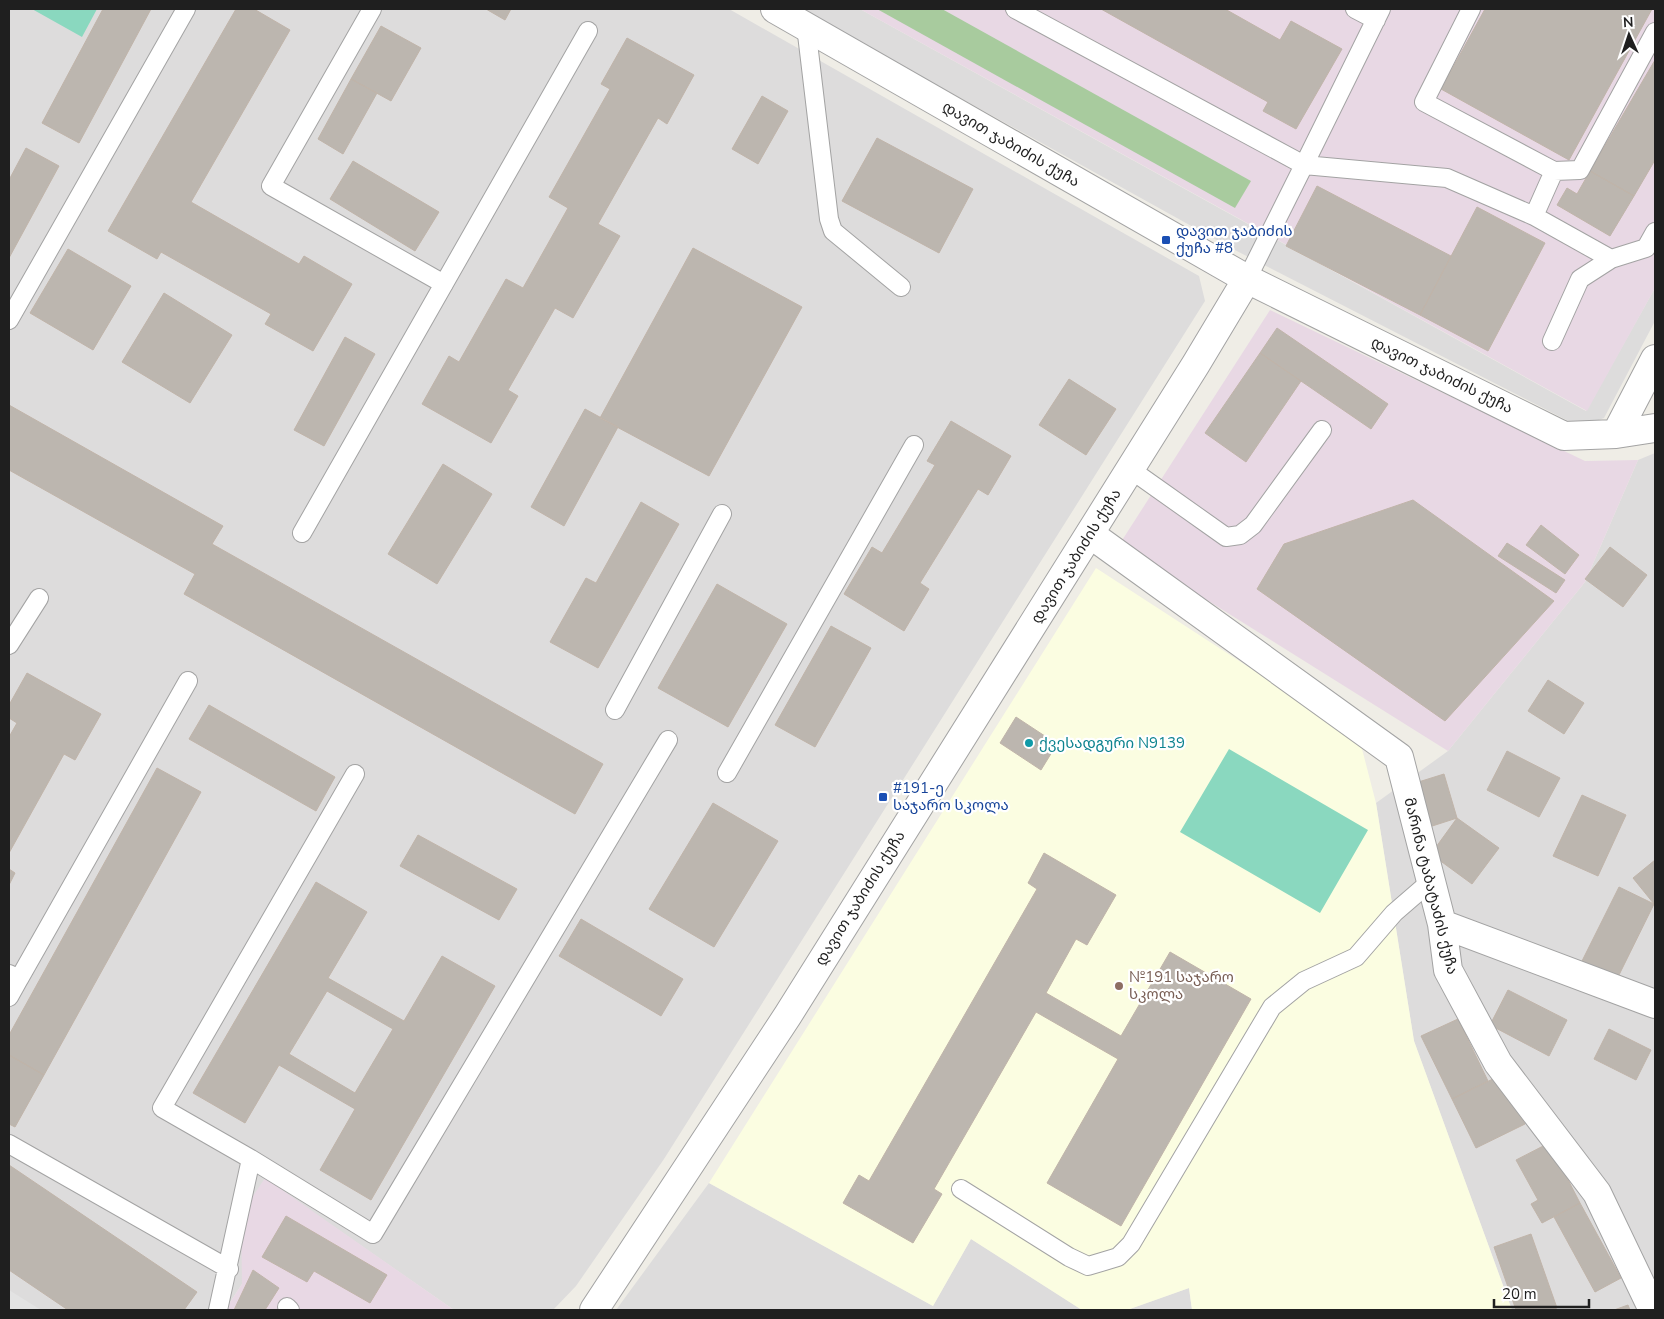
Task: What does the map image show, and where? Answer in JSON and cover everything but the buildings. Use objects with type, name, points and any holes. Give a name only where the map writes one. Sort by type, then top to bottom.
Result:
[{"type":"street","name":"დავით ჯაბიძის ქუჩა","points":[[776,9],[1247,278],[1564,436],[1616,434],[1655,428]]},
{"type":"street","name":"დავით ჯაბიძის ქუჩა","points":[[594,1310],[788,1015],[1090,534],[1247,278]]},
{"type":"street","points":[[1616,434],[1655,359]]},
{"type":"street","name":"მარინა ტაბატაძის ქუჩა","points":[[1090,534],[1398,757],[1442,924],[1448,970],[1498,1064],[1597,1193],[1653,1310]]},
{"type":"street","points":[[1442,924],[1655,1004]]},
{"type":"lane","points":[[9,320],[186,9]]},
{"type":"lane","points":[[372,9],[271,186],[444,284]]},
{"type":"lane","points":[[1015,9],[1304,166],[1446,178],[1534,216],[1611,259]]},
{"type":"lane","points":[[1247,278],[1379,14],[1355,9]]},
{"type":"lane","points":[[1471,9],[1424,102],[1554,171],[1580,170],[1655,32]]},
{"type":"lane","points":[[806,26],[829,219],[833,232],[901,287]]},
{"type":"lane","points":[[302,533],[588,31]]},
{"type":"lane","points":[[1534,216],[1554,171]]},
{"type":"lane","points":[[1552,341],[1580,279],[1611,259],[1646,248],[1655,232]]},
{"type":"lane","points":[[1130,469],[1217,532],[1226,537],[1240,535],[1253,525],[1322,430]]},
{"type":"lane","points":[[727,773],[914,445]]},
{"type":"lane","points":[[615,710],[722,514]]},
{"type":"lane","points":[[9,645],[39,598]]},
{"type":"lane","points":[[9,997],[14,976],[188,682]]},
{"type":"lane","points":[[355,774],[162,1108],[251,1159],[373,1234],[668,740]]},
{"type":"lane","points":[[961,1190],[1068,1257],[1088,1266],[1118,1257],[1131,1244],[1272,1006],[1304,981],[1356,957],[1394,913],[1431,881]]},
{"type":"lane","points":[[9,1144],[228,1269]]},
{"type":"lane","points":[[218,1310],[251,1159]]},
{"type":"shaded area","points":[[9,9],[729,9],[1199,276],[1205,301],[664,1159],[576,1286],[553,1310],[454,1310],[265,1179],[242,1214],[242,1284],[225,1310],[9,1310]]},
{"type":"shaded area","points":[[800,9],[860,9],[1586,411],[1655,288],[1655,321],[1604,418],[1580,427],[1231,248]]},
{"type":"shaded area","points":[[860,9],[1655,9],[1655,288],[1587,411]]},
{"type":"shaded area","points":[[1270,310],[1585,461],[1638,460],[1585,582],[1448,751],[1119,545]]},
{"type":"shaded area","points":[[1655,453],[1655,1310],[1512,1310],[1414,1041],[1376,803],[1448,751],[1585,582],[1638,460]]},
{"type":"shaded area","name":"№191 საჯარო სკოლა","points":[[1096,568],[1347,731],[1361,745],[1376,803],[1414,1041],[1512,1310],[1192,1310],[1189,1288],[1127,1310],[1082,1310],[971,1239],[933,1306],[709,1183]]},
{"type":"shaded area","points":[[265,1178],[454,1310],[225,1310],[242,1284],[241,1214]]},
{"type":"shaded area","points":[[709,1183],[933,1306],[971,1239],[1082,1310],[616,1310]]},
{"type":"shaded area","points":[[1189,1288],[1192,1310],[1127,1310]]},
{"type":"shaded area","points":[[9,1290],[41,1310],[9,1310]]},
{"type":"green space","points":[[32,9],[97,9],[82,37]]},
{"type":"green space","points":[[877,9],[942,9],[1251,181],[1235,208]]},
{"type":"green space","points":[[1229,749],[1368,830],[1320,913],[1180,832]]},
{"type":"place","name":"დავით ჯაბიძის ქუჩა #8","points":[[1166,240]]},
{"type":"place","name":"ქვესადგური N9139","points":[[1029,743]]},
{"type":"place","name":"#191-ე საჯარო სკოლა","points":[[883,797]]},
{"type":"place","name":"№191 საჯარო სკოლა","points":[[1119,986]]}]
